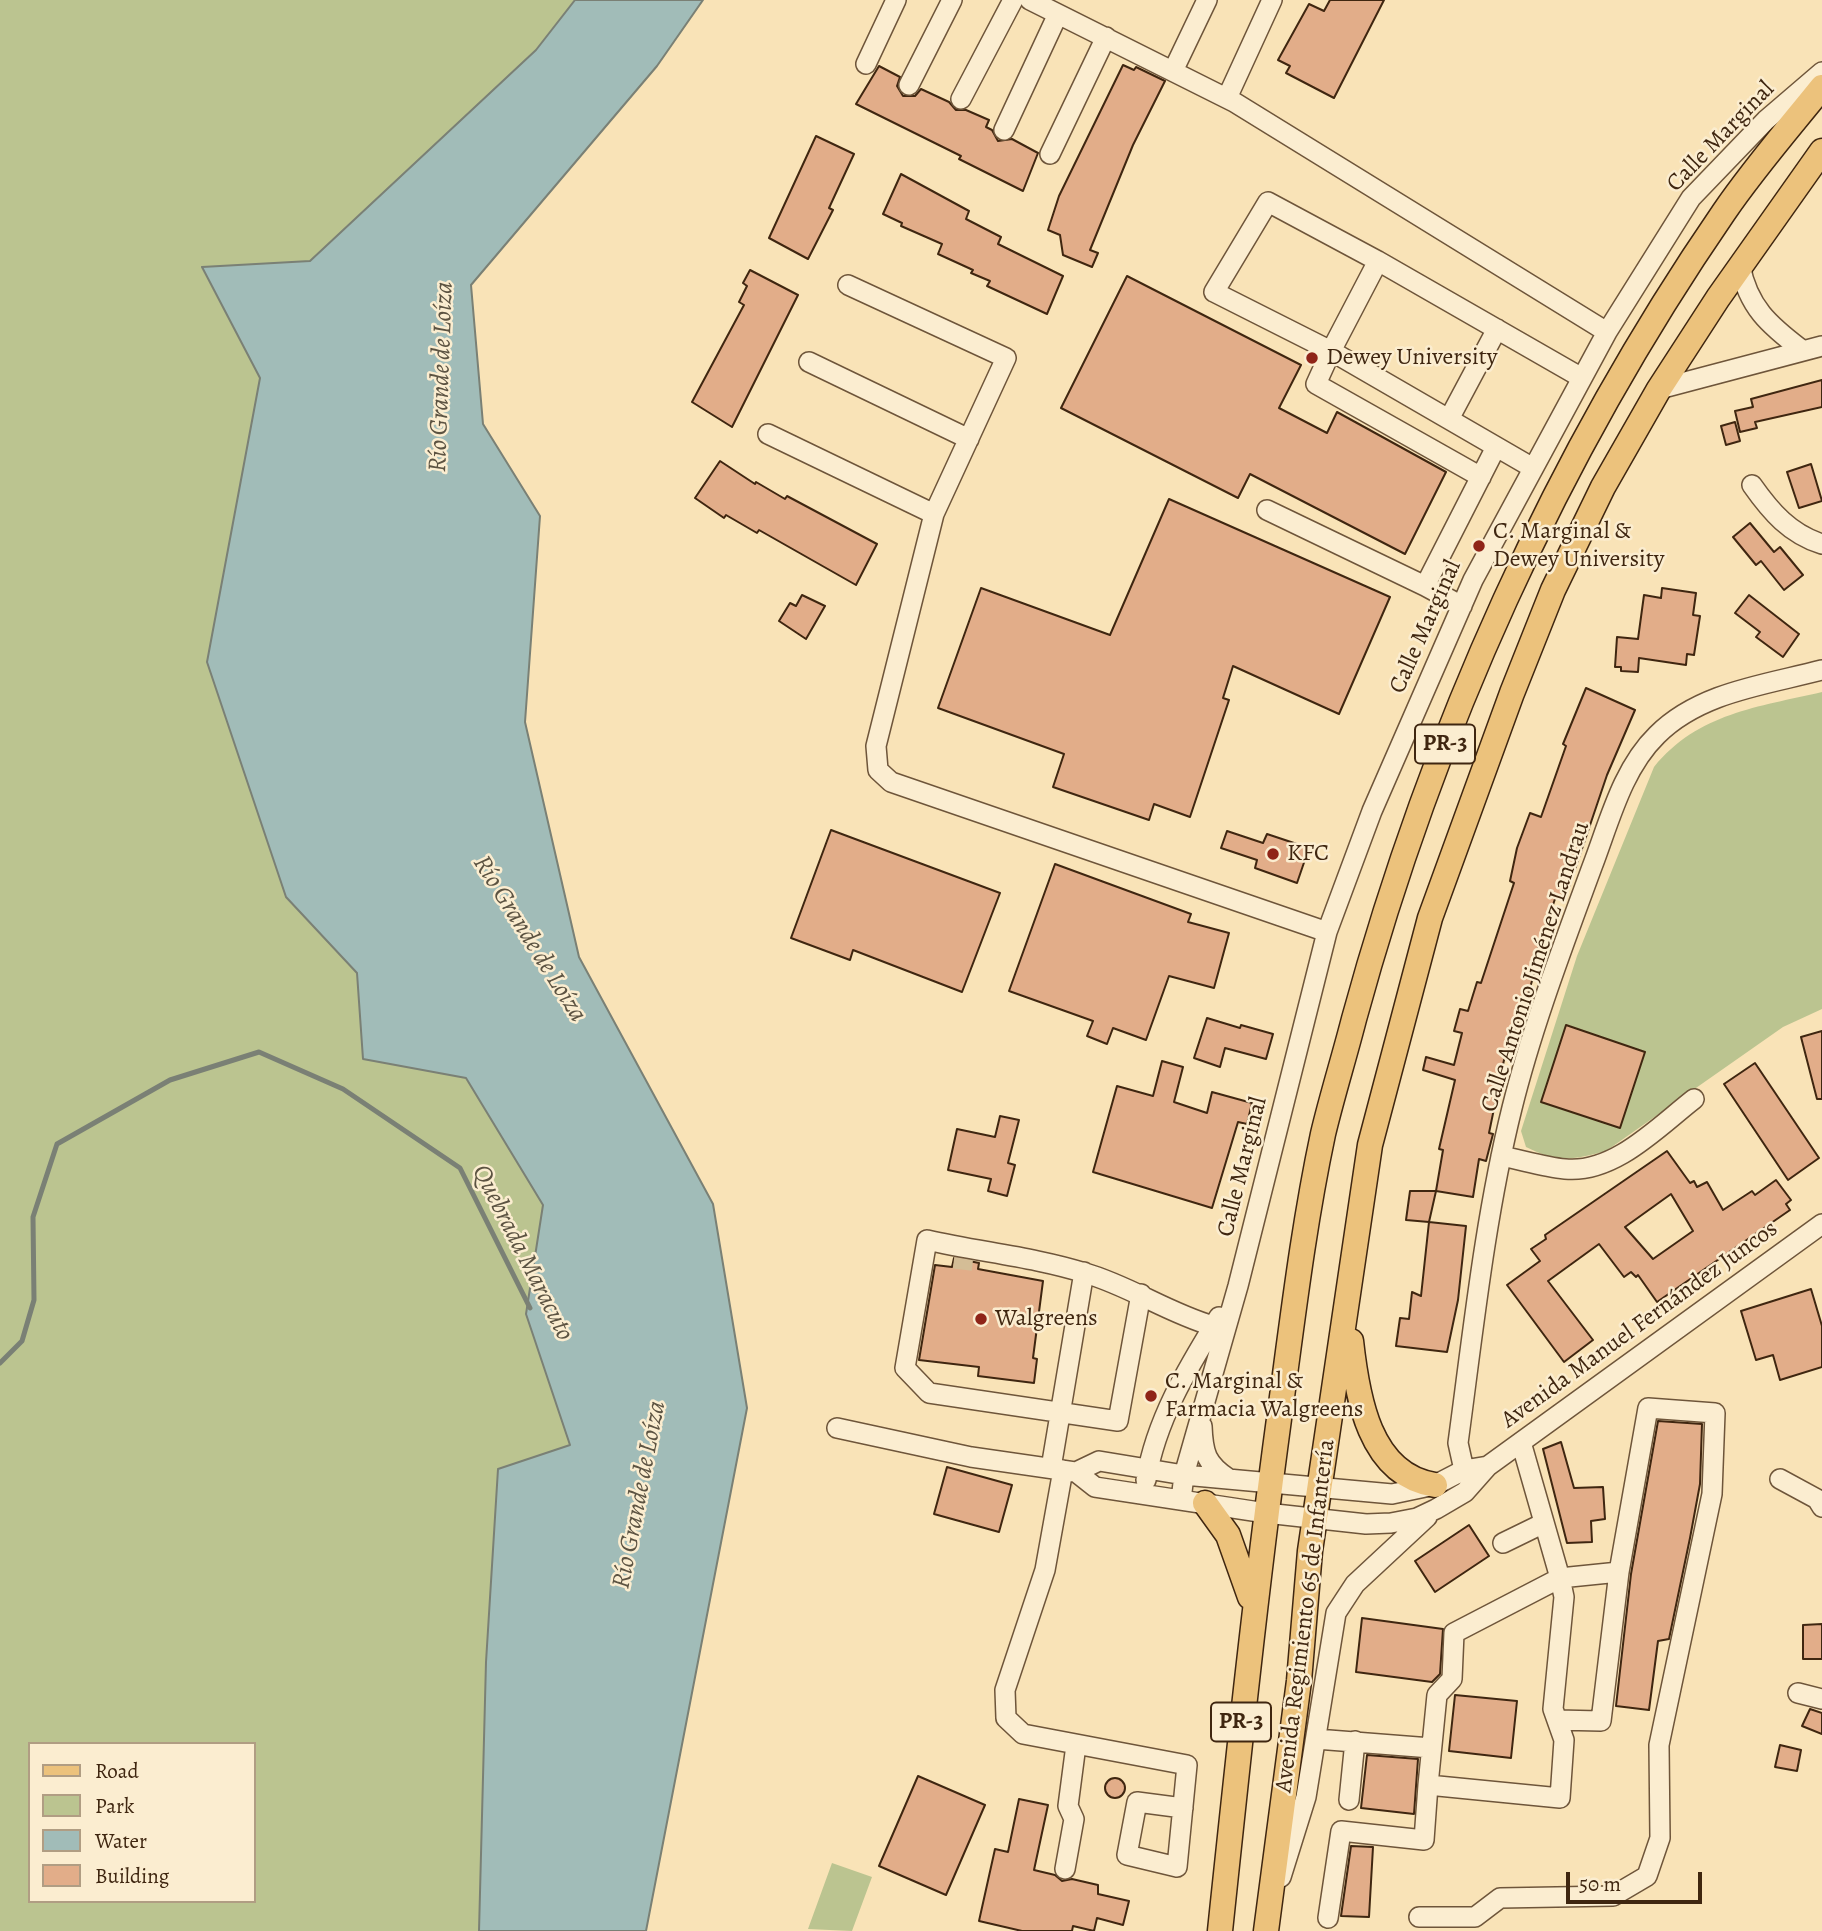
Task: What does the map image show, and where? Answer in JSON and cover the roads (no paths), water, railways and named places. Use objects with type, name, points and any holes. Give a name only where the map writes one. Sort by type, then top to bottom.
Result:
[{"type":"main road","name":"Avenida Regimiento 65 de Infantería","points":[[1220,1931],[1253,1610],[1301,1259],[1324,1133],[1383,913],[1423,798],[1493,627],[1545,516],[1604,404],[1663,303],[1727,207],[1822,87]]},
{"type":"main road","name":"Avenida Regimiento 65 de Infantería","points":[[1267,1926],[1299,1681],[1316,1518],[1370,1145],[1430,918],[1512,693],[1553,590],[1604,487],[1659,389],[1740,265],[1822,150]]},
{"type":"main road","points":[[1348,1309],[1361,1406],[1377,1445],[1396,1467],[1423,1483],[1436,1497]]},
{"type":"main road","points":[[1206,1503],[1228,1535],[1240,1564],[1253,1610]]},
{"type":"street","points":[[866,64],[896,0]]},
{"type":"street","points":[[909,85],[952,0]]},
{"type":"street","points":[[961,99],[1013,0]]},
{"type":"street","points":[[1030,0],[1227,98],[1607,332]]},
{"type":"street","points":[[1173,71],[1207,0]]},
{"type":"street","points":[[1227,98],[1272,0]]},
{"type":"street","points":[[1004,130],[1058,14]]},
{"type":"street","points":[[1050,154],[1105,37]]},
{"type":"street","name":"Calle Marginal","points":[[1181,1500],[1184,1475],[1238,1286],[1327,932],[1372,811],[1462,606],[1607,332],[1691,198],[1766,120],[1822,72]]},
{"type":"street","points":[[1533,468],[1331,351],[1214,292],[1268,202],[1378,261],[1582,378]]},
{"type":"street","points":[[1378,261],[1316,384],[1481,477]]},
{"type":"street","points":[[1740,265],[1745,292],[1770,326],[1802,350]]},
{"type":"street","points":[[848,285],[1006,358],[934,514],[876,746],[878,770],[891,782],[1327,932]]},
{"type":"street","points":[[1449,419],[1497,329]]},
{"type":"street","points":[[1659,389],[1822,346]]},
{"type":"street","points":[[809,362],[969,439]]},
{"type":"street","points":[[768,434],[934,514]]},
{"type":"street","points":[[1425,586],[1496,447]]},
{"type":"street","points":[[1752,485],[1774,516],[1796,533],[1822,544]]},
{"type":"street","points":[[1267,510],[1462,606]]},
{"type":"street","name":"Calle Antonio Jiménez Landrau","points":[[1468,1477],[1458,1443],[1501,1156],[1512,1106],[1567,935],[1623,788],[1637,762],[1665,728],[1683,713],[1716,697],[1822,670]]},
{"type":"street","points":[[1501,1156],[1566,1169],[1592,1166],[1615,1158],[1694,1099]]},
{"type":"street","name":"Avenida Manuel Fernández Juncos","points":[[1063,1470],[1095,1487],[1266,1513],[1366,1524],[1417,1518],[1436,1497],[1488,1466],[1822,1224]]},
{"type":"street","points":[[1141,1294],[1118,1421],[929,1392],[905,1368],[927,1240],[948,1251],[1014,1258],[1084,1272],[1141,1294],[1184,1318],[1213,1326]]},
{"type":"street","points":[[979,1262],[1014,1258]]},
{"type":"street","points":[[1084,1272],[1060,1414],[1063,1470],[1045,1570],[1005,1690],[1003,1705],[1006,1718],[1023,1734],[1187,1765],[1183,1808]]},
{"type":"street","name":"Calle Marginal","points":[[1143,1494],[1156,1433],[1190,1364],[1238,1286]]},
{"type":"street","points":[[1419,1917],[1475,1917],[1500,1898],[1613,1896],[1647,1876],[1660,1838],[1659,1745],[1712,1494],[1715,1413],[1648,1408],[1619,1572],[1601,1721],[1557,1720]]},
{"type":"street","points":[[1202,1413],[1203,1444],[1211,1468],[1230,1479]]},
{"type":"street","points":[[837,1428],[971,1457],[1063,1470]]},
{"type":"street","points":[[1427,1785],[1560,1798],[1564,1740],[1553,1709],[1564,1597],[1521,1442]]},
{"type":"street","name":"Avenida Manuel Fernández Juncos","points":[[1063,1470],[1099,1461],[1184,1475],[1436,1497]]},
{"type":"street","points":[[1780,1479],[1817,1499],[1822,1507]]},
{"type":"street","points":[[1267,1926],[1306,1797],[1336,1613],[1355,1584],[1436,1497]]},
{"type":"street","points":[[1503,1543],[1544,1523]]},
{"type":"street","points":[[1328,1918],[1341,1831],[1424,1840],[1437,1695],[1451,1679],[1454,1633],[1560,1578],[1619,1572]]},
{"type":"street","points":[[1798,1693],[1822,1699]]},
{"type":"street","points":[[1316,1739],[1432,1748]]},
{"type":"street","points":[[1349,1800],[1354,1741]]},
{"type":"street","points":[[1065,1869],[1074,1819],[1068,1806],[1076,1745]]},
{"type":"water","name":"Río Grande de Loíza","points":[[575,0],[703,0],[657,66],[471,285],[483,424],[540,516],[525,722],[579,957],[713,1204],[747,1408],[646,1931],[479,1931],[486,1662],[498,1469],[570,1445],[526,1314],[543,1205],[466,1078],[363,1059],[357,973],[286,897],[207,662],[260,378],[202,267],[310,261],[536,50]]},
{"type":"waterway","name":"Quebrada Maracuto","points":[[0,1363],[22,1341],[34,1300],[33,1217],[57,1144],[170,1080],[259,1052],[343,1089],[460,1168],[530,1308]]},
{"type":"tunnel","points":[[954,1259],[979,1262]]},
{"type":"place","name":"Dewey University","points":[[1312,358]]},
{"type":"place","name":"C. Marginal & Dewey University","points":[[1479,546]]},
{"type":"place","name":"KFC","points":[[1273,854]]},
{"type":"place","name":"Walgreens","points":[[981,1319]]},
{"type":"place","name":"C. Marginal & Farmacia Walgreens","points":[[1151,1396]]}]
